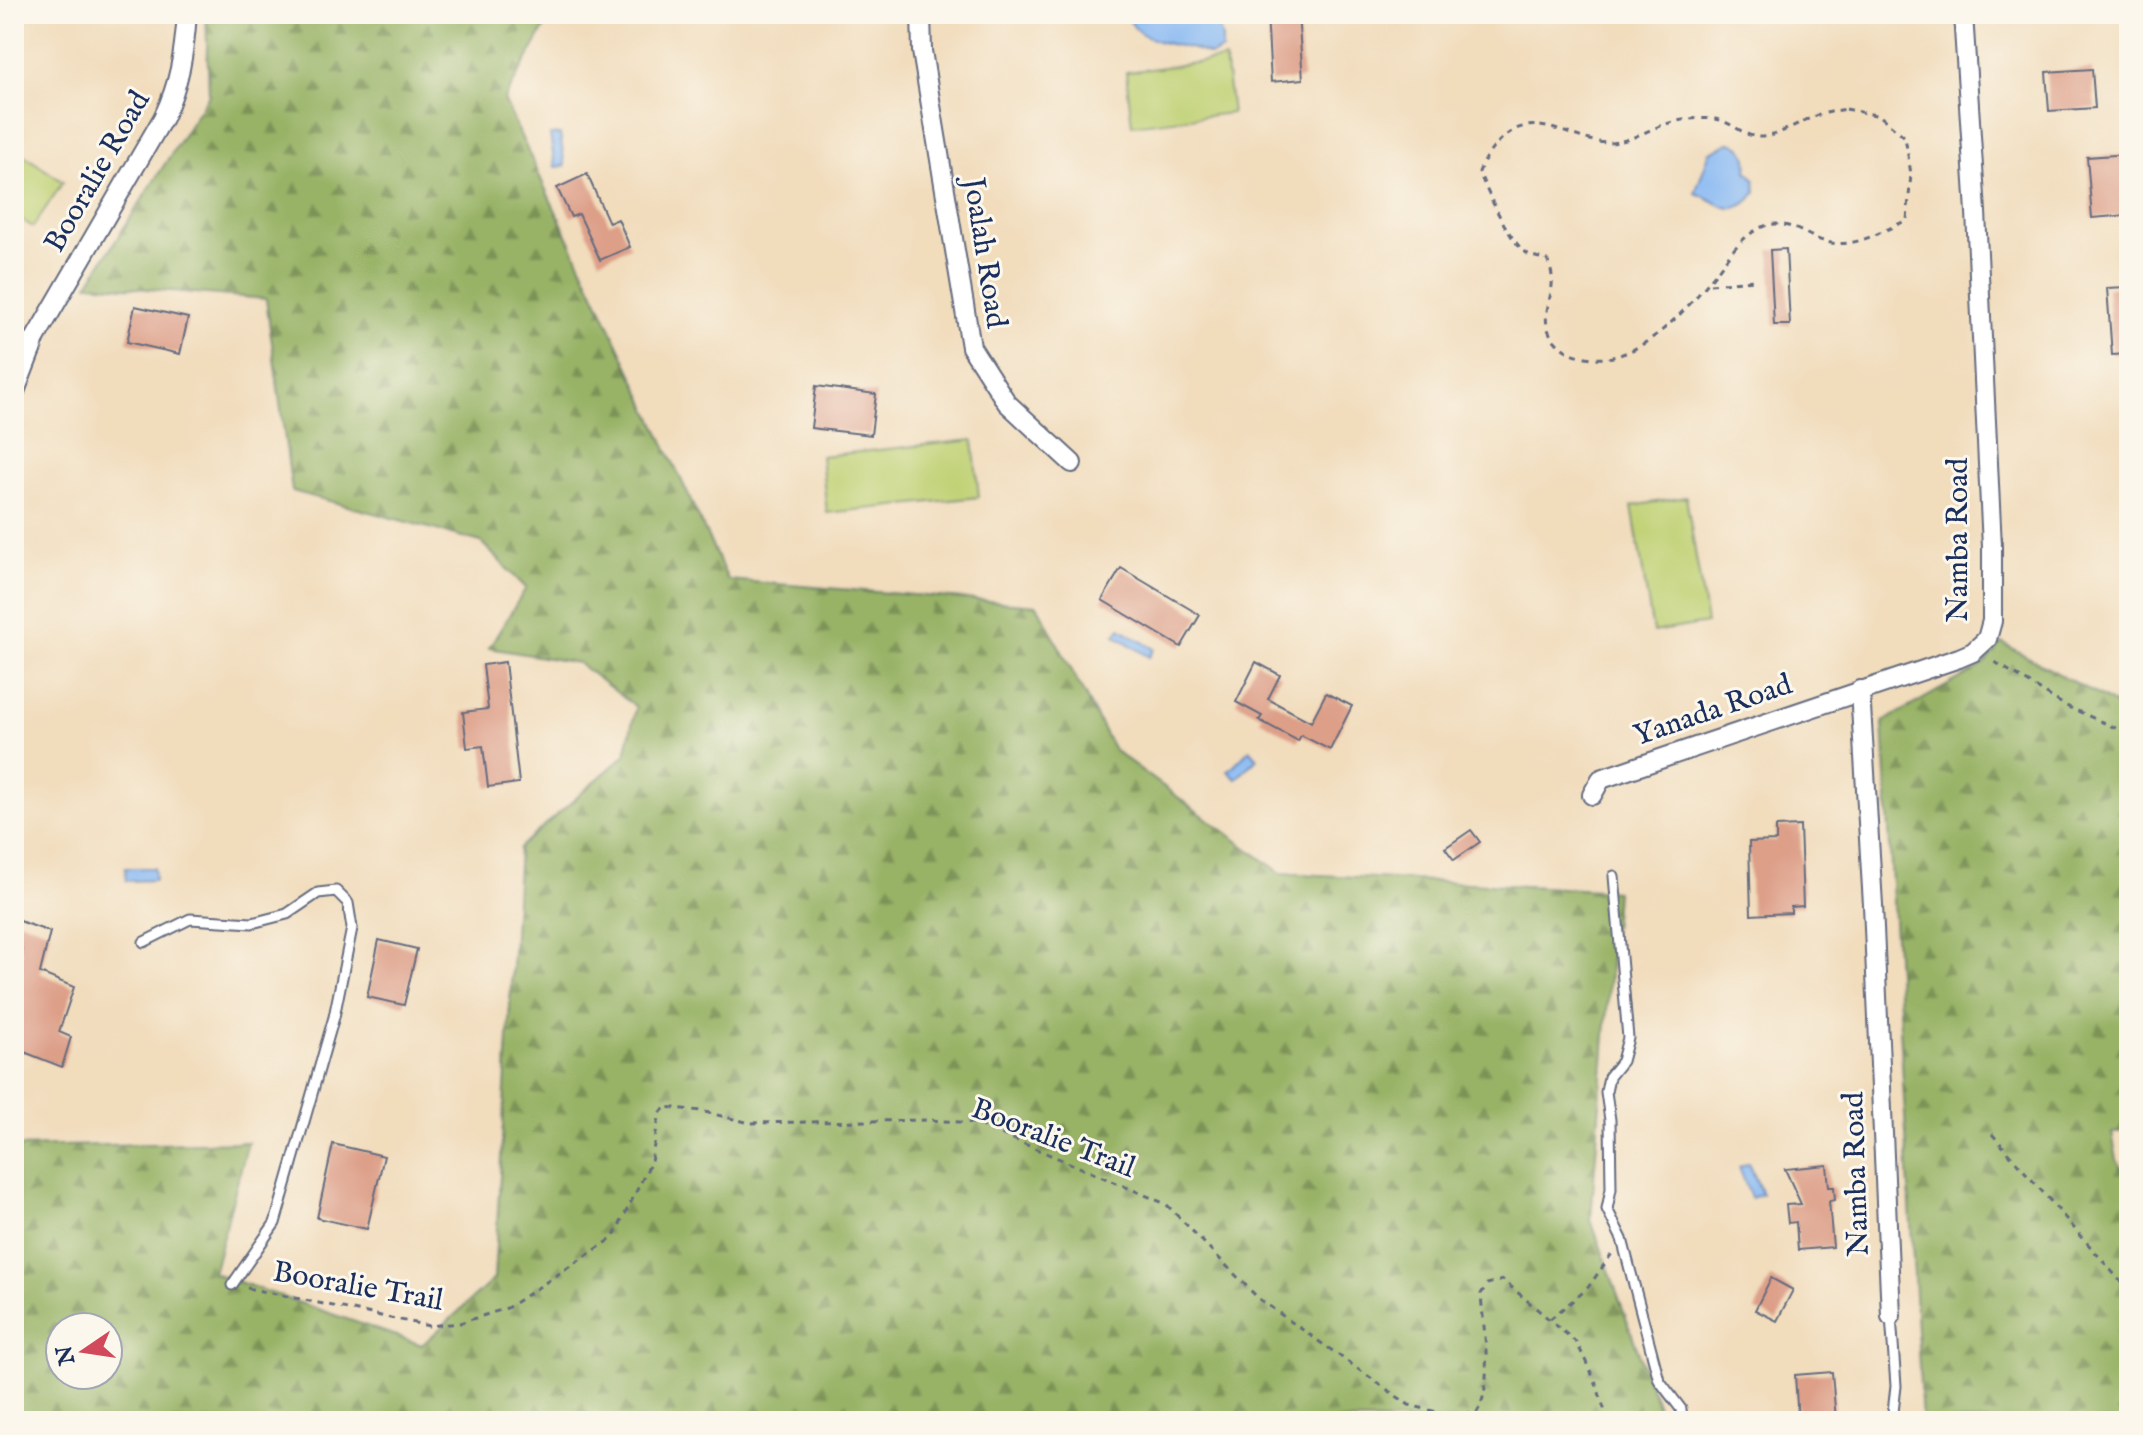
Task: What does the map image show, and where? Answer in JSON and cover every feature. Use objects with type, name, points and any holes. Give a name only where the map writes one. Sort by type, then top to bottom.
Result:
[{"type":"street","name":"Booralie Road","points":[[14,394],[36,337],[176,91],[187,14]]},
{"type":"street","name":"Joalah Road","points":[[921,14],[922,51],[971,347],[1007,403],[1072,463]]},
{"type":"street","name":"Namba Road","points":[[1891,1316],[1874,921],[1860,690],[1973,652],[1987,639],[1992,621],[1992,547],[1978,244],[1963,14]]},
{"type":"street","points":[[14,335],[31,350]]},
{"type":"street","name":"Yanada Road","points":[[1592,795],[1601,779],[1860,690]]},
{"type":"lane","points":[[1614,876],[1628,1038],[1622,1061],[1609,1077],[1606,1092],[1610,1120],[1611,1189],[1607,1209],[1622,1239],[1659,1380],[1681,1409],[1682,1421]]},
{"type":"lane","points":[[144,942],[190,919],[252,923],[287,914],[318,893],[336,891],[348,903],[352,928],[334,1017],[290,1179],[275,1223],[232,1285]]},
{"type":"lane","points":[[1891,1316],[1896,1386],[1892,1421]]},
{"type":"path","points":[[1707,284],[1744,237],[1764,226],[1786,224],[1816,239],[1849,243],[1907,220],[1911,174],[1905,137],[1880,116],[1846,109],[1811,117],[1775,134],[1757,138],[1730,123],[1715,119],[1684,119],[1654,128],[1639,137],[1608,143],[1531,126],[1515,130],[1485,157],[1479,172],[1495,207],[1527,254],[1547,260],[1554,274],[1546,325],[1554,340],[1569,353],[1599,359],[1613,358],[1655,336],[1707,284],[1754,280]]},
{"type":"path","points":[[1995,662],[2064,705],[2129,734]]},
{"type":"path","name":"Booralie Trail","points":[[232,1285],[429,1326],[460,1323],[507,1308],[613,1238],[651,1162],[661,1112],[672,1107],[750,1123],[929,1120],[975,1123],[1166,1204],[1259,1299],[1409,1405],[1453,1416],[1477,1412],[1484,1402],[1486,1374],[1481,1294],[1487,1284],[1503,1280],[1577,1343],[1596,1383],[1608,1421]]},
{"type":"path","points":[[1992,1134],[2129,1291]]},
{"type":"path","points":[[1550,1319],[1587,1289],[1622,1239]]},
{"type":"green space","points":[[206,14],[552,14],[504,100],[728,580],[1037,605],[1114,750],[1281,873],[1616,891],[1591,1220],[1663,1421],[14,1421],[14,1147],[248,1142],[213,1273],[422,1345],[494,1279],[519,848],[625,755],[636,707],[578,663],[489,648],[526,588],[481,542],[292,491],[266,299],[88,284],[209,95]]},
{"type":"green space","points":[[1225,59],[1232,113],[1132,125],[1126,72]]},
{"type":"green space","points":[[14,148],[63,182],[33,227],[14,215]]},
{"type":"green space","points":[[973,440],[979,497],[827,513],[821,456]]},
{"type":"green space","points":[[1686,497],[1707,623],[1653,632],[1632,506]]},
{"type":"green space","points":[[2002,643],[2129,712],[2129,1130],[2112,1133],[2117,1160],[2129,1181],[2129,1421],[1922,1421],[1883,722],[1983,665]]},
{"type":"water","points":[[1127,14],[1214,14],[1222,38],[1222,50],[1210,55],[1151,39],[1133,25]]},
{"type":"water","points":[[560,134],[565,166],[555,167],[550,135]]},
{"type":"water","points":[[1731,142],[1745,153],[1747,171],[1755,179],[1756,193],[1739,207],[1732,208],[1695,193],[1710,152]]},
{"type":"water","points":[[1120,628],[1154,649],[1149,657],[1115,635]]},
{"type":"water","points":[[1250,749],[1258,758],[1236,779],[1228,771]]},
{"type":"water","points":[[125,868],[154,868],[155,880],[126,881]]},
{"type":"water","points":[[1749,1163],[1762,1194],[1751,1198],[1739,1167]]},
{"type":"building","points":[[1267,14],[1298,14],[1303,79],[1271,82]]},
{"type":"building","points":[[2092,69],[2095,108],[2049,111],[2046,72]]},
{"type":"building","points":[[2129,154],[2129,215],[2092,218],[2087,157]]},
{"type":"building","points":[[587,174],[609,223],[618,219],[630,247],[600,260],[579,214],[571,217],[557,188]]},
{"type":"building","points":[[1786,249],[1790,325],[1774,325],[1770,250]]},
{"type":"building","points":[[2127,287],[2129,354],[2112,355],[2107,288]]},
{"type":"building","points":[[135,306],[188,318],[180,354],[127,342]]},
{"type":"building","points":[[816,386],[876,394],[871,435],[811,428]]},
{"type":"building","points":[[1121,568],[1200,615],[1181,647],[1102,600]]},
{"type":"building","points":[[505,662],[519,783],[488,787],[483,746],[467,748],[463,712],[488,709],[483,665]]},
{"type":"building","points":[[1256,662],[1280,675],[1268,699],[1311,722],[1326,693],[1352,706],[1330,750],[1301,735],[1298,741],[1259,720],[1262,716],[1236,702]]},
{"type":"building","points":[[1800,826],[1803,906],[1791,907],[1791,913],[1751,915],[1749,842],[1776,841],[1776,827]]},
{"type":"building","points":[[1471,830],[1480,842],[1454,860],[1445,848]]},
{"type":"building","points":[[14,919],[50,932],[40,973],[74,987],[59,1032],[71,1037],[62,1067],[14,1048],[14,973],[22,950],[14,947]]},
{"type":"building","points":[[379,940],[417,949],[404,1005],[367,997]]},
{"type":"building","points":[[333,1144],[384,1156],[367,1229],[317,1218]]},
{"type":"building","points":[[1827,1165],[1829,1187],[1834,1187],[1835,1200],[1829,1201],[1833,1247],[1798,1250],[1796,1222],[1788,1223],[1786,1205],[1801,1204],[1785,1169]]},
{"type":"building","points":[[1771,1278],[1793,1290],[1777,1321],[1755,1310]]},
{"type":"building","points":[[1832,1372],[1836,1421],[1798,1421],[1795,1375]]}]
